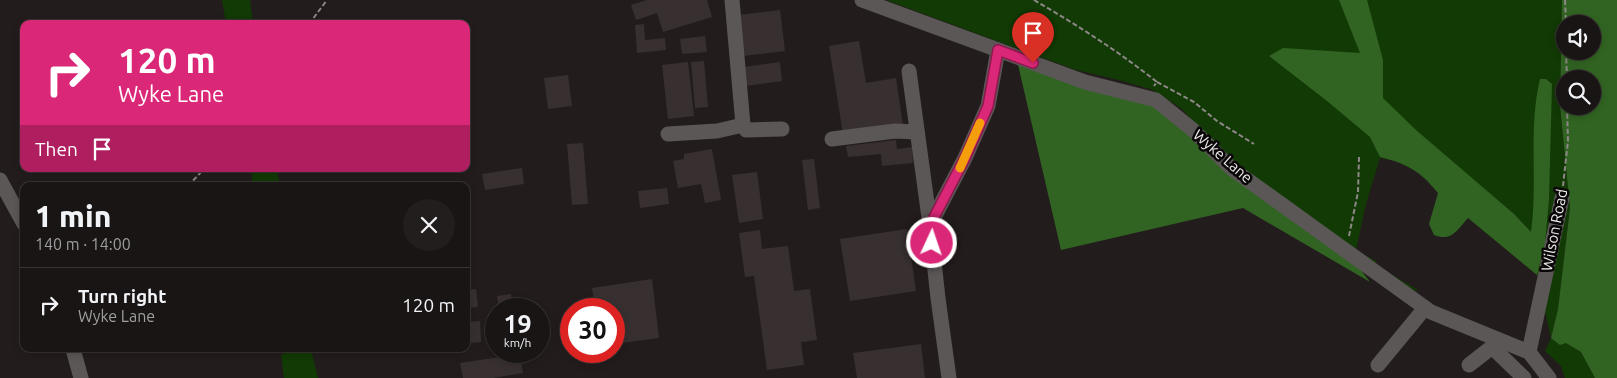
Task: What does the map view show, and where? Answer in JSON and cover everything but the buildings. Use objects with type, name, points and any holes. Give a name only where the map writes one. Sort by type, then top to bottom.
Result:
[{"type":"street","points":[[732,0],[743,125],[746,130],[782,128]]},
{"type":"street","name":"Wyke Lane","points":[[862,0],[1085,82],[1156,100],[1193,130],[1232,168],[1425,308],[1494,342],[1529,352],[1549,378]]},
{"type":"street","points":[[930,225],[965,158],[988,106],[998,50]]},
{"type":"street","points":[[909,71],[949,378]]},
{"type":"street","points":[[668,134],[717,131],[743,125]]},
{"type":"street","points":[[832,139],[895,131],[917,132]]},
{"type":"street","points":[[0,180],[20,217]]},
{"type":"street","name":"Wilson Road","points":[[1529,352],[1562,198]]},
{"type":"street","points":[[1378,365],[1425,308]]},
{"type":"street","points":[[1469,365],[1494,342],[1524,378]]},
{"type":"street","points":[[75,352],[81,378]]},
{"type":"path","points":[[312,20],[327,0]]},
{"type":"path","points":[[1034,0],[1122,55],[1157,82],[1194,102],[1217,121],[1254,144]]},
{"type":"path","points":[[1565,0],[1566,15]]},
{"type":"path","points":[[1149,98],[1157,82]]},
{"type":"path","name":"Wilson Road","points":[[1562,198],[1568,141],[1567,115]]},
{"type":"path","points":[[1346,251],[1358,192],[1359,157]]},
{"type":"path","points":[[192,182],[201,172]]},
{"type":"green space","points":[[222,0],[250,0],[252,20],[225,20]]},
{"type":"green space","points":[[886,0],[1562,0],[1562,15],[1556,15],[1556,60],[1561,60],[1561,70],[1556,70],[1556,115],[1561,115],[1570,208],[1558,309],[1551,338],[1537,275],[1438,193],[1423,175],[1397,161],[1380,158],[1366,204],[1356,250],[1376,261],[1375,265],[1418,290],[1416,291],[1407,287],[1248,183],[1182,109],[1153,90],[1076,70]]},
{"type":"green space","points":[[1339,0],[1367,0],[1383,60],[1383,98],[1416,130],[1514,214],[1531,232],[1534,194],[1536,98],[1540,79],[1546,79],[1552,84],[1549,199],[1545,243],[1537,275],[1468,218],[1450,236],[1440,237],[1434,235],[1429,224],[1438,193],[1431,185],[1413,169],[1380,157],[1370,137],[1269,56],[1283,48],[1360,53]]},
{"type":"green space","points":[[1562,0],[1617,0],[1617,378],[1595,378],[1581,352],[1566,343],[1560,345],[1551,338],[1558,309],[1570,208],[1561,115],[1601,115],[1601,70],[1561,70],[1561,60],[1601,60],[1601,15],[1562,15]]},
{"type":"green space","points":[[1016,56],[1156,100],[1346,251],[1370,282],[1243,208],[1061,250]]},
{"type":"green space","points":[[251,172],[278,172],[279,182],[253,182]]},
{"type":"green space","points":[[1551,338],[1566,343],[1581,352],[1595,378],[1565,378],[1561,366],[1545,351]]},
{"type":"green space","points":[[287,352],[312,352],[318,378],[284,378],[281,355]]},
{"type":"slow traffic","points":[[960,168],[980,123]]},
{"type":"route","points":[[932,243],[930,225],[965,158],[988,106],[998,50],[1033,63]]}]
